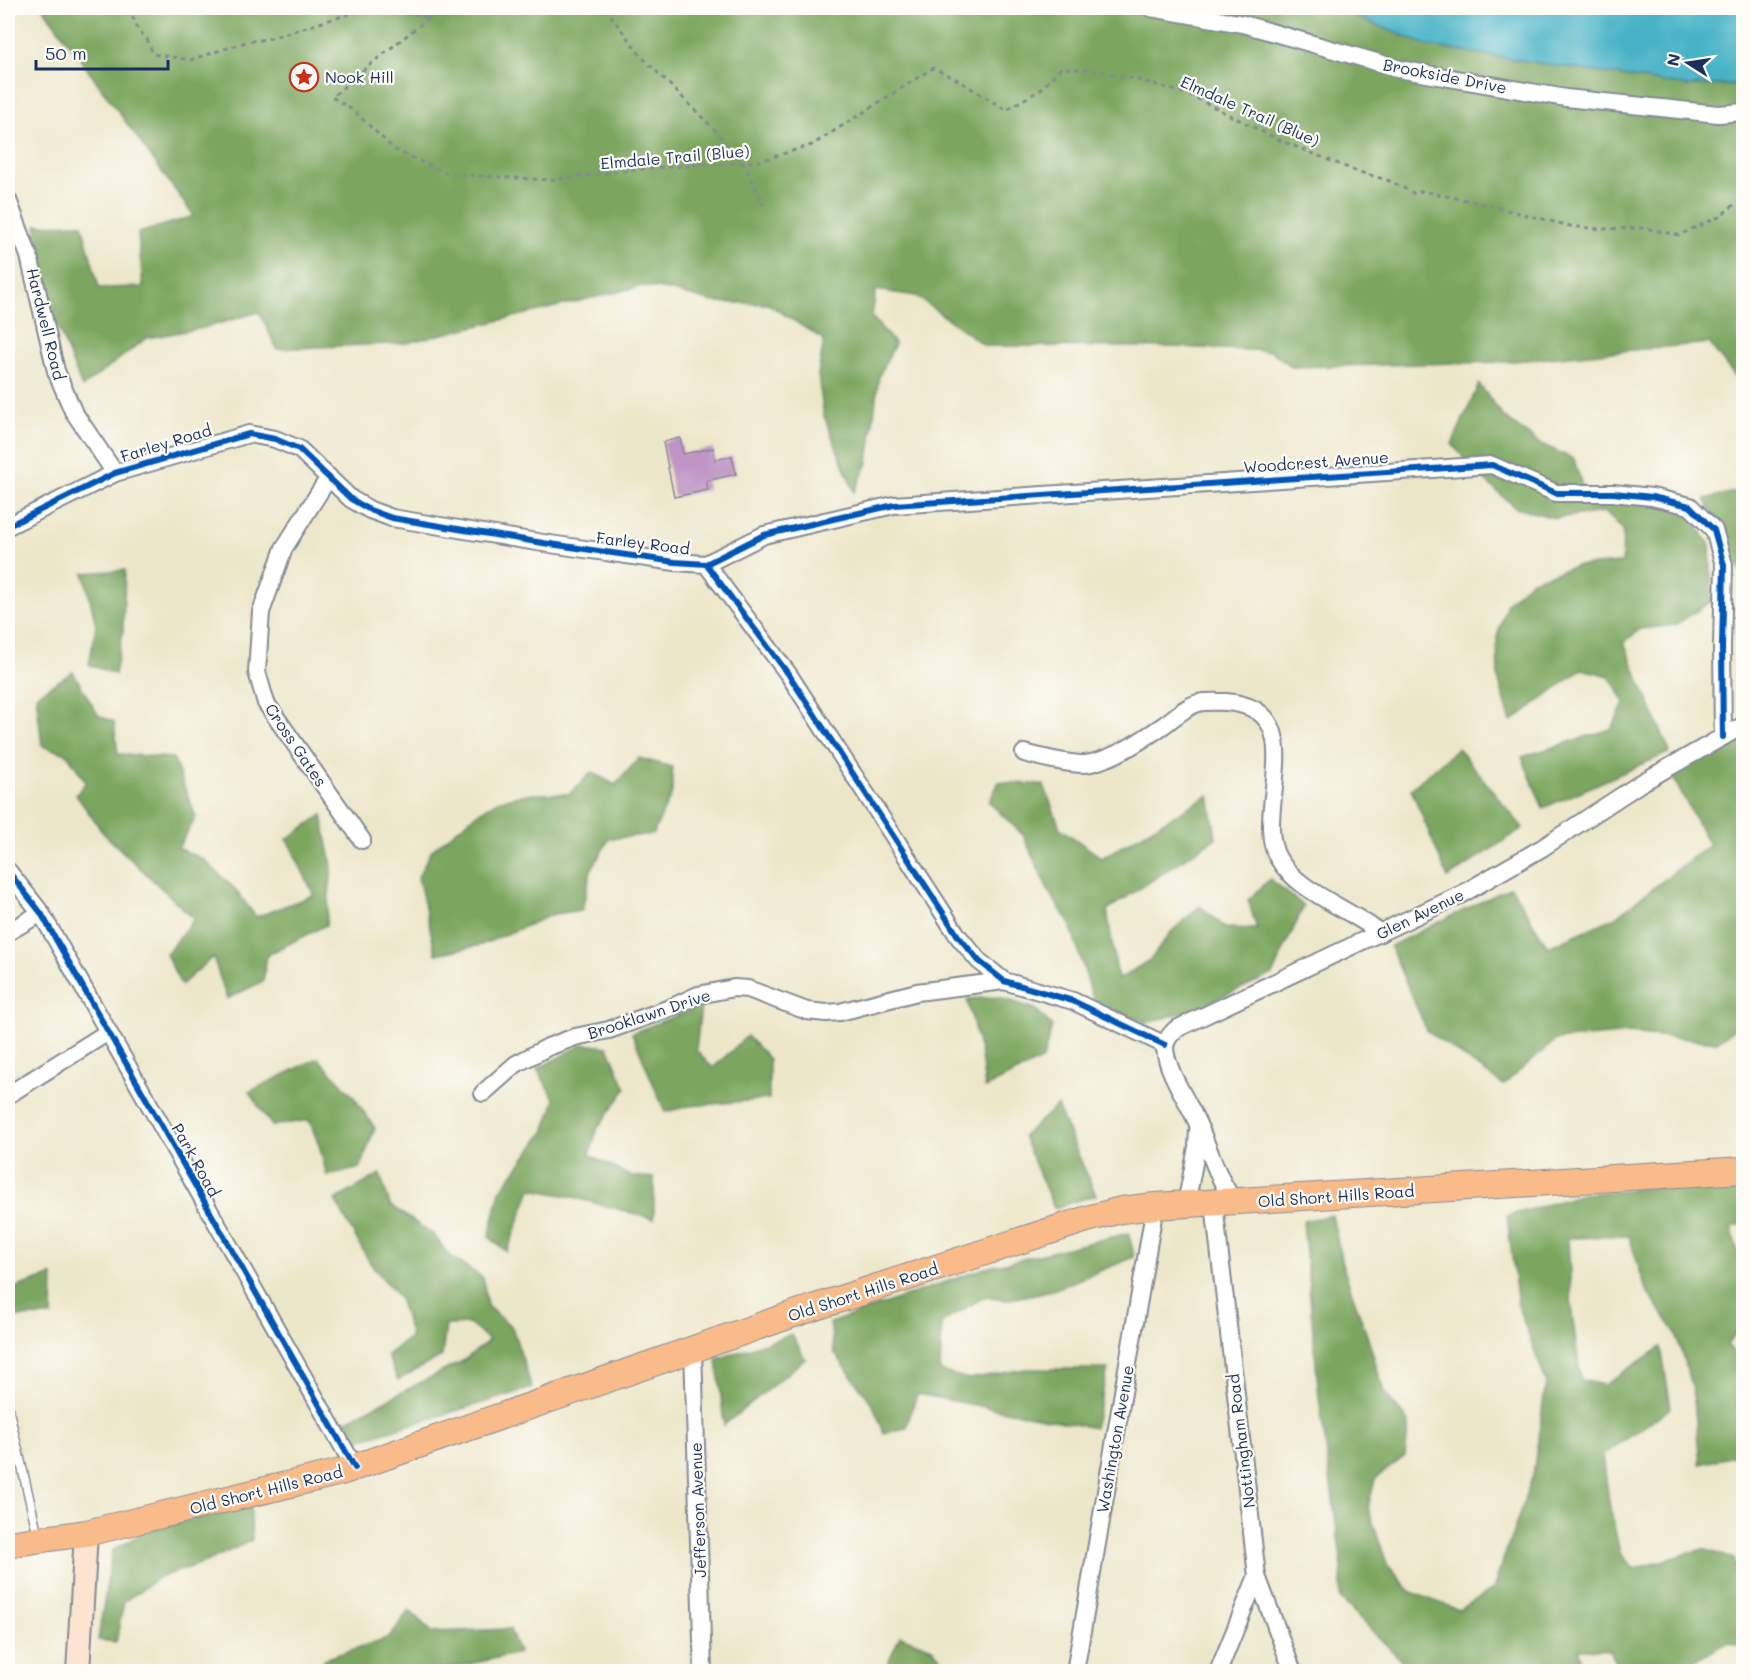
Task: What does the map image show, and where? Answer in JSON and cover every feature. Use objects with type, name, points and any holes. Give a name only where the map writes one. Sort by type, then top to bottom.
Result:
[{"type":"main road","name":"Old Short Hills Road","points":[[8,1544],[86,1533],[355,1468],[790,1315],[1087,1218],[1120,1210],[1743,1170]]},
{"type":"street","name":"Brookside Drive","points":[[1151,8],[1243,24],[1404,70],[1566,98],[1718,114],[1743,112]]},
{"type":"street","name":"Hardwell Road","points":[[8,200],[29,256],[56,371],[73,411],[115,473]]},
{"type":"street","name":"Farley Road","points":[[8,526],[115,473],[249,434],[275,439],[298,449],[351,499],[370,510],[392,518],[543,543],[675,562],[706,564],[789,675],[958,936],[979,961],[1004,981],[1073,1001],[1165,1045]]},
{"type":"street","name":"Woodcrest Avenue","points":[[706,564],[764,535],[894,506],[1492,465],[1556,493],[1613,493],[1652,497],[1690,506],[1714,530],[1724,565],[1723,737]]},
{"type":"street","name":"Cross Gates","points":[[328,477],[284,548],[261,612],[257,672],[266,703],[362,840]]},
{"type":"street","points":[[1024,753],[1089,764],[1114,755],[1140,741],[1191,706],[1202,702],[1233,703],[1250,708],[1262,715],[1275,739],[1276,771],[1271,838],[1278,859],[1310,890],[1366,921],[1380,933]]},
{"type":"street","name":"Glen Avenue","points":[[1165,1045],[1169,1036],[1176,1029],[1462,894],[1542,848],[1641,783],[1743,725]]},
{"type":"street","name":"Park Road","points":[[8,871],[41,913],[355,1468]]},
{"type":"street","points":[[8,932],[41,913]]},
{"type":"street","name":"Brooklawn Drive","points":[[483,1093],[516,1064],[548,1047],[609,1030],[670,1008],[698,995],[734,988],[748,989],[807,1011],[826,1013],[840,1012],[917,992],[1004,981]]},
{"type":"street","points":[[8,1095],[108,1032]]},
{"type":"street","points":[[1165,1045],[1170,1066],[1198,1123],[1228,1194],[1225,1203]]},
{"type":"street","points":[[1186,1205],[1197,1147],[1198,1123]]},
{"type":"street","name":"Nottingham Road","points":[[1225,1203],[1257,1575],[1293,1671]]},
{"type":"street","name":"Washington Avenue","points":[[1075,1671],[1155,1206]]},
{"type":"street","name":"Jefferson Avenue","points":[[693,1349],[703,1671]]},
{"type":"street","points":[[78,1671],[86,1533]]},
{"type":"street","points":[[1218,1671],[1257,1575]]},
{"type":"lane","points":[[8,1407],[39,1540]]},
{"type":"path","points":[[129,8],[138,30],[147,39],[153,54],[190,60],[369,8]]},
{"type":"path","points":[[605,8],[641,56],[713,128],[743,162],[764,205]]},
{"type":"green space","points":[[43,8],[1334,8],[1429,46],[1688,86],[1743,84],[1743,387],[1709,343],[1503,362],[1292,367],[1271,351],[1173,347],[985,346],[916,296],[876,290],[872,317],[895,344],[879,376],[868,463],[854,492],[824,416],[818,375],[824,340],[768,304],[713,302],[669,290],[642,286],[406,343],[277,349],[259,312],[203,328],[147,338],[82,387],[51,310],[36,225],[82,224],[99,288],[143,287],[138,233],[194,216]]},
{"type":"green space","points":[[1479,384],[1503,416],[1539,443],[1574,459],[1586,499],[1654,501],[1691,517],[1710,545],[1712,601],[1675,625],[1640,629],[1624,643],[1670,752],[1543,808],[1522,757],[1611,729],[1625,702],[1609,676],[1582,669],[1511,722],[1498,678],[1497,637],[1507,603],[1532,580],[1576,566],[1622,563],[1623,530],[1604,512],[1555,518],[1516,508],[1480,476],[1452,444]]},
{"type":"green space","points":[[1742,490],[1743,492],[1743,577],[1705,499]]},
{"type":"green space","points":[[125,570],[123,631],[115,674],[89,665],[96,625],[84,573]]},
{"type":"green space","points":[[73,672],[98,715],[114,722],[118,754],[173,758],[196,817],[178,848],[203,859],[235,889],[256,917],[314,895],[287,839],[322,815],[332,866],[326,925],[267,955],[263,981],[227,999],[213,957],[181,985],[166,954],[194,919],[104,834],[76,795],[86,782],[67,754],[42,746],[36,695]]},
{"type":"green space","points":[[1741,735],[1744,741],[1743,1022],[1717,1042],[1629,1033],[1556,1040],[1503,1085],[1427,1031],[1390,946],[1511,887],[1548,947],[1614,918],[1709,845],[1671,774]]},
{"type":"green space","points":[[1458,748],[1523,828],[1448,878],[1411,789]]},
{"type":"green space","points":[[639,758],[672,767],[672,793],[653,834],[609,839],[591,870],[582,910],[554,914],[481,945],[436,954],[418,877],[432,850],[478,813],[497,801],[527,794],[569,794],[592,772],[615,785]]},
{"type":"green space","points":[[999,782],[1044,785],[1060,828],[1102,858],[1209,795],[1216,838],[1107,910],[1118,980],[1151,959],[1171,932],[1200,906],[1226,928],[1257,929],[1248,900],[1270,879],[1304,906],[1272,975],[1191,1010],[1147,1023],[1094,1002],[1070,924],[1049,892],[1023,835],[989,802]]},
{"type":"green space","points":[[999,997],[1035,1009],[1052,1026],[1043,1059],[985,1088],[981,1055],[967,999]]},
{"type":"green space","points":[[701,1006],[696,1050],[713,1068],[747,1036],[769,1059],[769,1099],[689,1106],[665,1112],[632,1033]]},
{"type":"green space","points":[[583,1044],[608,1047],[626,1089],[597,1129],[590,1155],[630,1176],[654,1178],[654,1219],[573,1197],[531,1189],[507,1252],[489,1237],[500,1191],[544,1132],[555,1100],[537,1069]]},
{"type":"green space","points":[[318,1058],[353,1096],[375,1128],[360,1168],[327,1176],[319,1145],[309,1120],[272,1126],[249,1092]]},
{"type":"green space","points":[[1057,1106],[1096,1195],[1054,1208],[1023,1136]]},
{"type":"green space","points":[[380,1174],[390,1205],[434,1235],[448,1254],[483,1278],[487,1306],[512,1327],[532,1388],[352,1442],[343,1422],[463,1361],[489,1340],[469,1324],[446,1325],[442,1356],[398,1380],[387,1355],[411,1336],[399,1298],[370,1263],[335,1200]]},
{"type":"green space","points":[[1656,1187],[1743,1188],[1743,1224],[1731,1227],[1743,1271],[1743,1324],[1727,1345],[1743,1361],[1743,1454],[1700,1464],[1693,1389],[1675,1332],[1646,1290],[1629,1236],[1568,1238],[1572,1314],[1581,1380],[1604,1385],[1661,1347],[1671,1408],[1603,1455],[1609,1502],[1620,1553],[1634,1569],[1703,1549],[1734,1559],[1743,1580],[1743,1648],[1729,1642],[1675,1671],[1620,1671],[1609,1650],[1579,1649],[1581,1671],[1409,1671],[1405,1664],[1340,1598],[1342,1567],[1319,1397],[1303,1221],[1332,1215],[1343,1267],[1384,1392],[1409,1422],[1405,1456],[1375,1479],[1368,1508],[1387,1564],[1411,1592],[1459,1610],[1493,1589],[1533,1475],[1546,1382],[1518,1306],[1507,1216],[1583,1194]]},
{"type":"green space","points":[[1129,1233],[1134,1257],[1053,1290],[1006,1300],[986,1296],[942,1322],[940,1371],[968,1379],[1026,1369],[1108,1369],[1094,1428],[917,1394],[906,1428],[884,1433],[873,1405],[834,1352],[830,1323],[985,1268]]},
{"type":"green space","points":[[53,1275],[52,1316],[8,1317],[8,1280],[14,1288]]},
{"type":"green space","points":[[792,1334],[805,1359],[724,1425],[717,1359]]},
{"type":"green space","points":[[250,1504],[252,1540],[208,1561],[158,1578],[124,1602],[116,1642],[98,1640],[112,1551],[144,1532]]},
{"type":"green space","points":[[409,1610],[432,1632],[510,1629],[519,1653],[439,1671],[325,1671],[324,1659],[390,1637]]},
{"type":"green space","points":[[900,1636],[932,1648],[952,1671],[884,1671]]},
{"type":"water","points":[[1334,8],[1743,8],[1743,84],[1688,86],[1429,46]]},
{"type":"building","points":[[680,438],[683,454],[713,448],[715,460],[732,456],[736,474],[706,481],[708,490],[674,497],[663,442]]},
{"type":"cycle path","points":[[8,526],[115,473],[249,434],[275,439],[299,449],[351,499],[370,510],[392,518],[543,543],[675,562],[706,564],[789,675],[958,936],[979,961],[1004,981],[1073,1001],[1165,1045]]},
{"type":"cycle path","points":[[706,564],[764,535],[894,505],[1492,465],[1556,493],[1613,493],[1652,497],[1690,506],[1714,530],[1724,565],[1723,737]]},
{"type":"cycle path","points":[[8,871],[41,913],[355,1468]]},
{"type":"place","name":"Nook Hill","points":[[304,77]]}]
